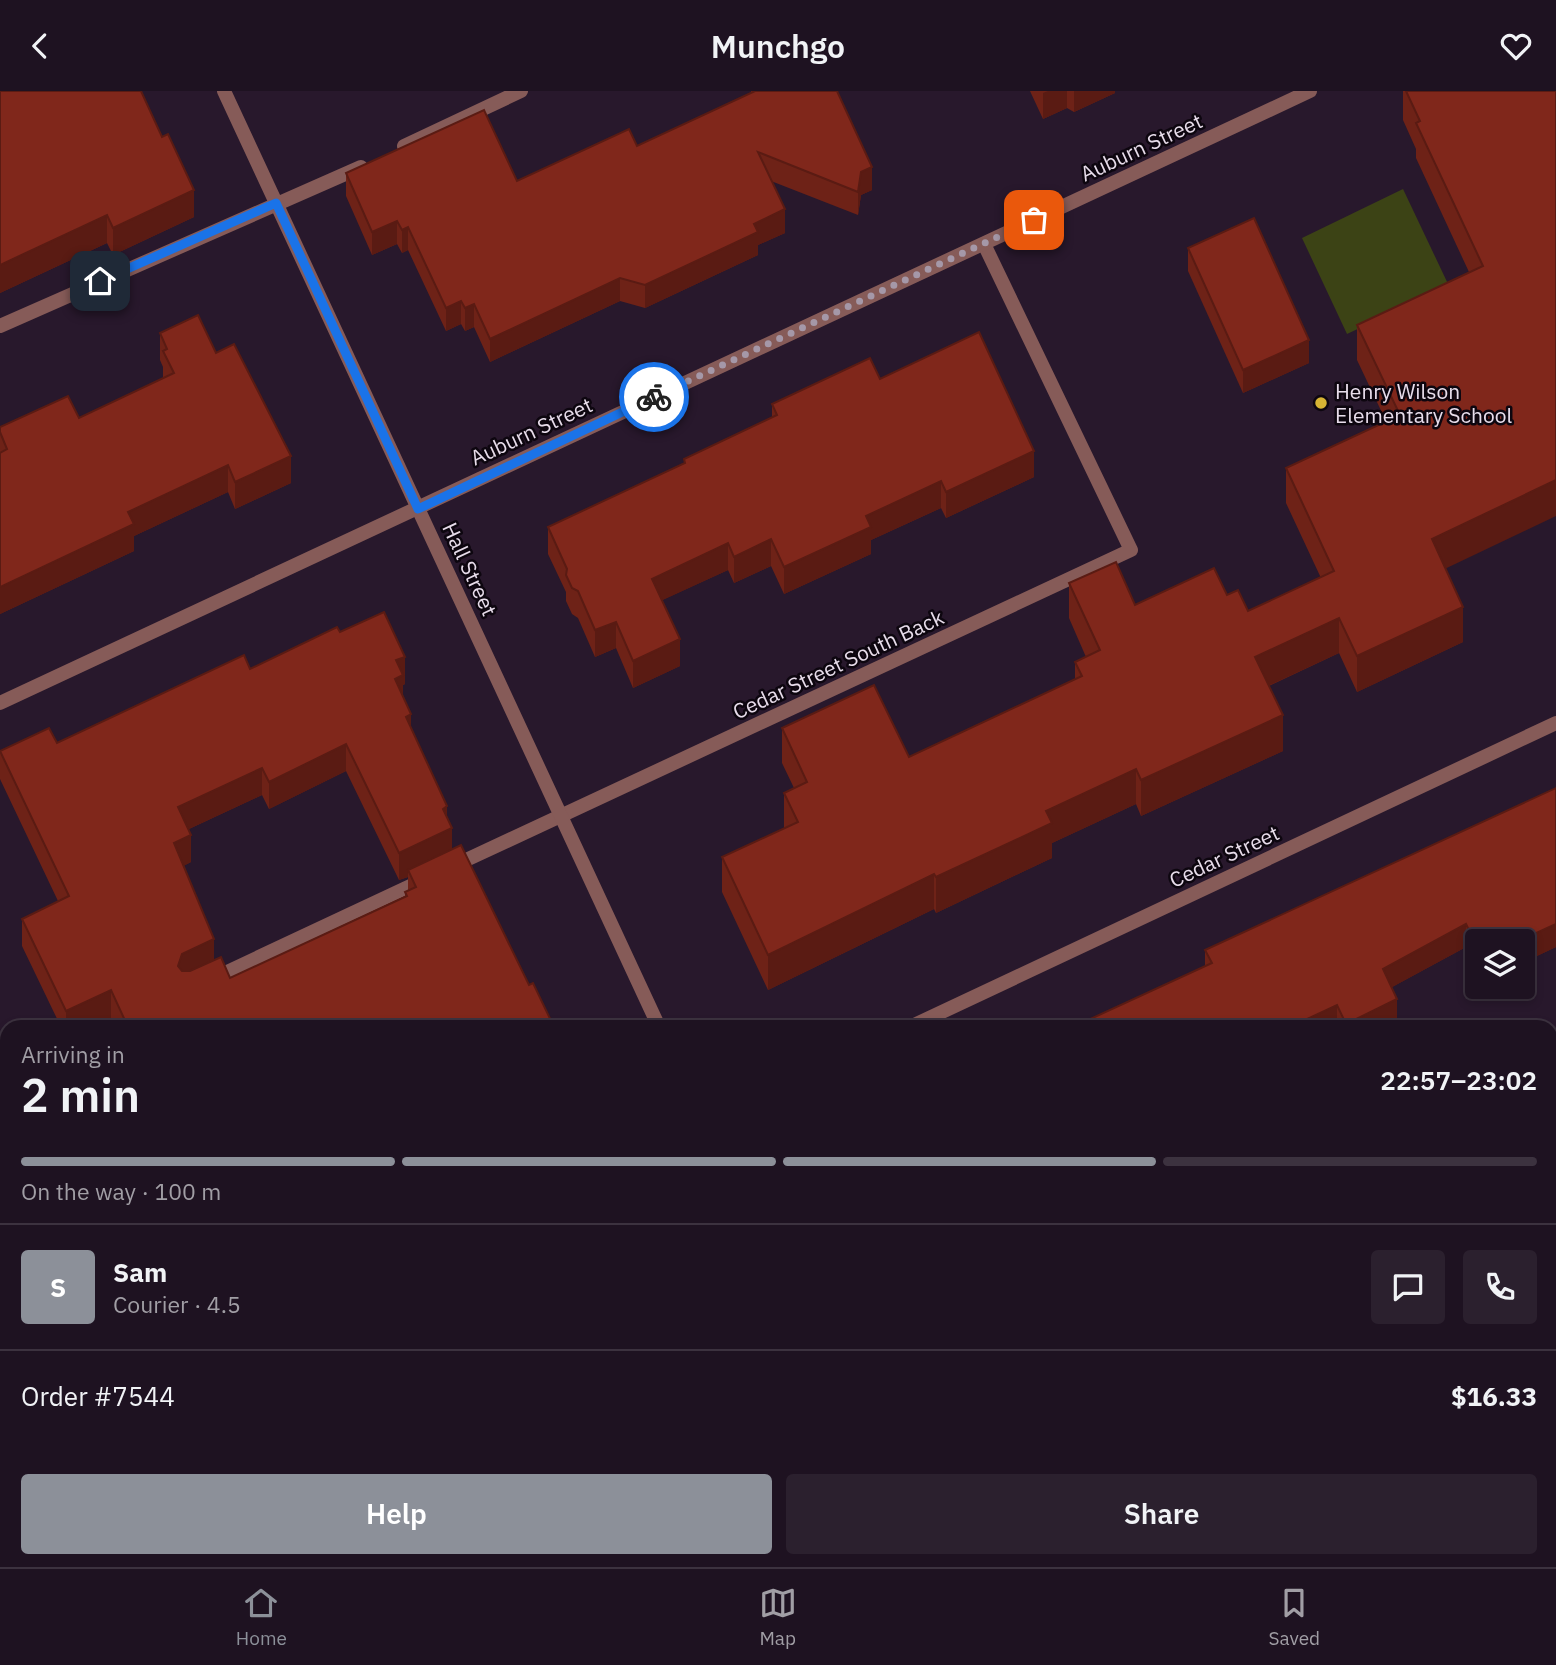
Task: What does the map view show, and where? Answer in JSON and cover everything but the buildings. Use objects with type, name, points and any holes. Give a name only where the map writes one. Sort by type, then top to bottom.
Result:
[{"type":"street","name":"Hall Street","points":[[224,91],[656,1020]]},
{"type":"street","points":[[393,152],[521,91]]},
{"type":"street","name":"Auburn Street","points":[[0,703],[1310,91]]},
{"type":"street","points":[[0,326],[371,162]]},
{"type":"street","name":"Cedar Street South Back","points":[[200,985],[1131,550],[984,244]]},
{"type":"street","name":"Cedar Street","points":[[924,1020],[1556,723]]},
{"type":"green space","points":[[1403,189],[1449,286],[1347,334],[1302,238]]},
{"type":"way so far","points":[[654,397],[1034,220]]},
{"type":"place","name":"Henry Wilson Elementary School","points":[[1321,403]]},
{"type":"route","points":[[100,281],[276,203],[418,509],[654,397]]}]
